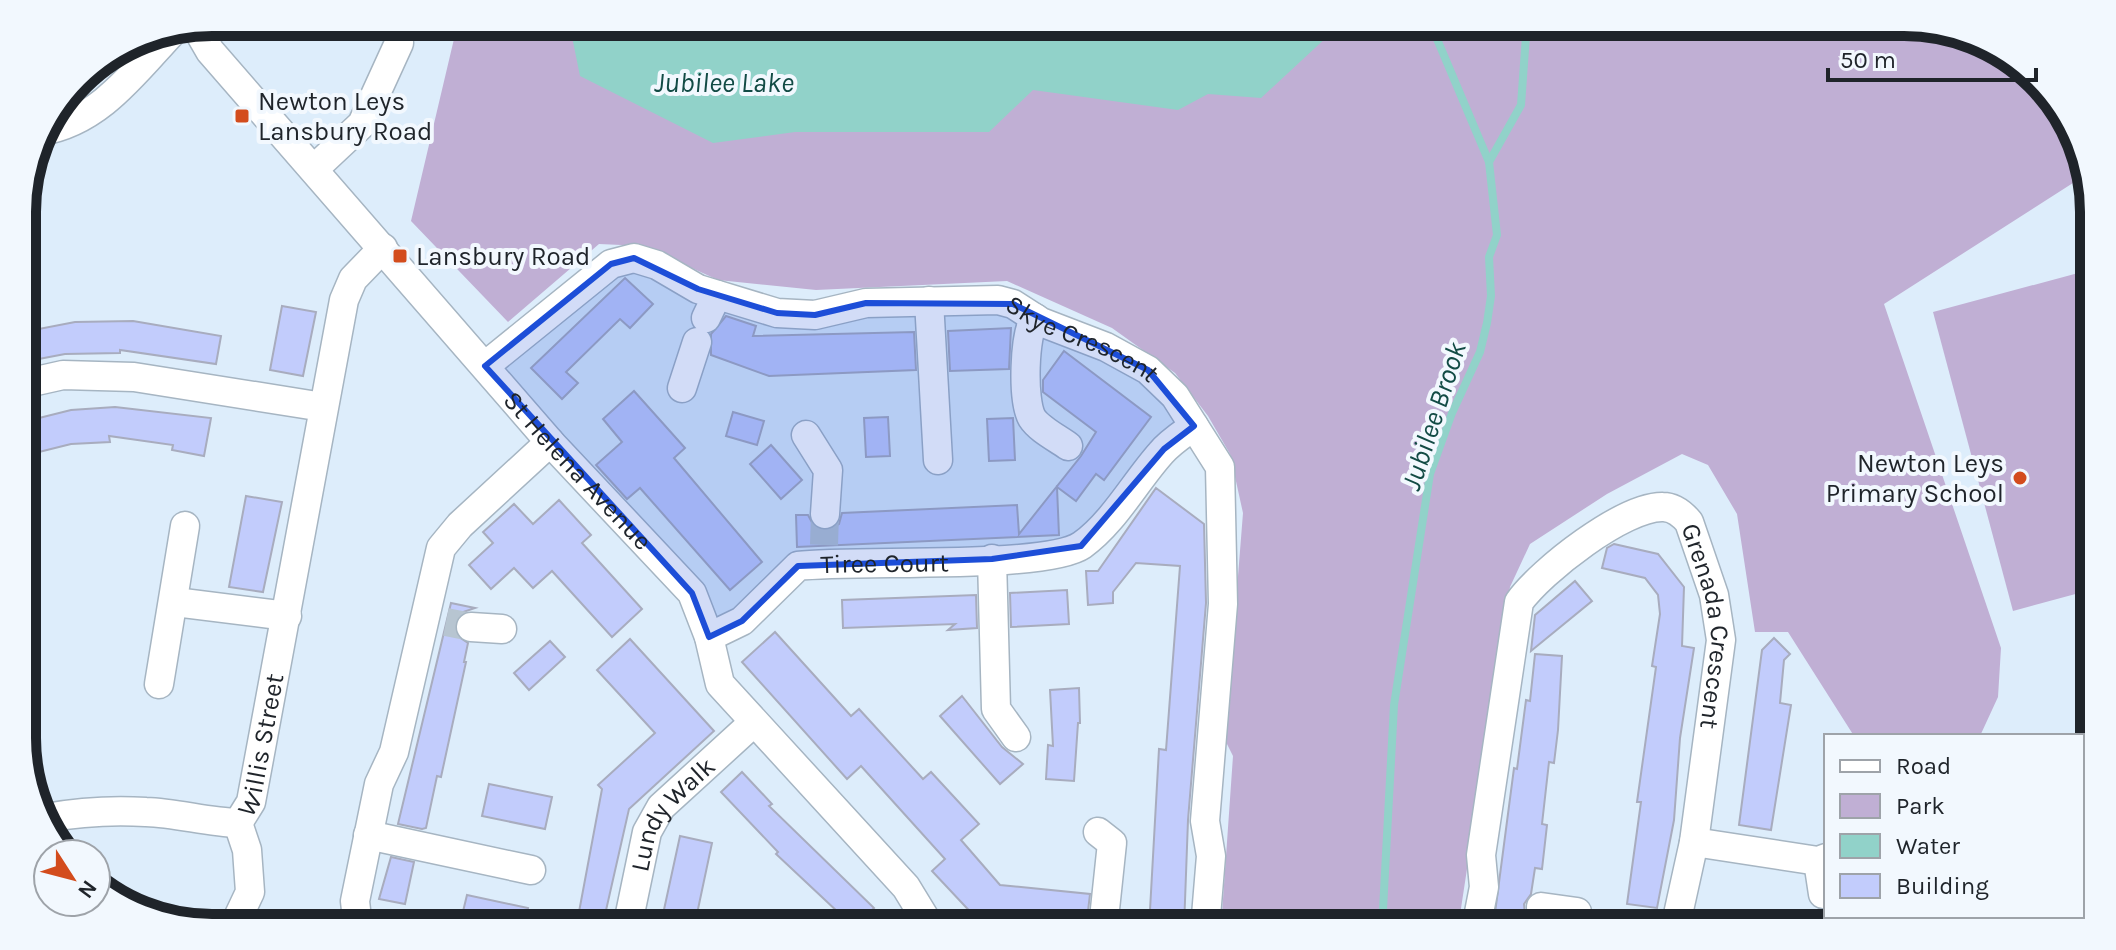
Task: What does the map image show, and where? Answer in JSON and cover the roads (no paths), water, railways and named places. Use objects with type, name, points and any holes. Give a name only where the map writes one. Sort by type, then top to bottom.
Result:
[{"type":"street","name":"St Helena Avenue","points":[[201,36],[210,51],[550,442],[692,593],[709,637],[720,684],[906,887],[922,914]]},
{"type":"street","points":[[58,128],[97,110],[161,43]]},
{"type":"street","points":[[314,169],[362,124],[399,43]]},
{"type":"street","name":"Willis Street","points":[[55,816],[74,813],[148,812],[208,822],[238,823],[251,802],[344,300],[353,279],[383,248]]},
{"type":"street","name":"Skye Crescent","points":[[485,366],[611,264],[634,258],[657,265],[698,289],[707,318],[777,313],[815,315],[866,303],[998,300],[1106,347],[1148,370],[1175,396],[1220,467],[1223,604],[1205,821],[1211,856],[1206,914]]},
{"type":"street","points":[[929,301],[938,460]]},
{"type":"street","points":[[682,388],[707,318]]},
{"type":"street","points":[[1035,318],[1026,331],[1028,409],[1034,421],[1068,446]]},
{"type":"street","points":[[36,381],[63,375],[134,377],[323,407]]},
{"type":"street","name":"Tiree Court","points":[[709,637],[742,621],[790,571],[824,555],[992,559],[1061,553],[1081,546],[1107,520],[1164,449],[1194,426]]},
{"type":"street","points":[[806,435],[828,470],[825,514]]},
{"type":"street","points":[[356,914],[355,901],[379,784],[447,622],[441,548],[460,525],[550,442]]},
{"type":"street","name":"Grenada Crescent","points":[[1479,914],[1484,887],[1481,855],[1519,602],[1528,588],[1596,535],[1635,514],[1663,507],[1681,513],[1689,522],[1714,595],[1721,640],[1694,842],[1678,914]]},
{"type":"street","points":[[159,684],[175,602],[185,526]]},
{"type":"street","points":[[992,559],[996,709],[1016,737]]},
{"type":"street","points":[[175,602],[287,616]]},
{"type":"street","points":[[447,622],[502,629]]},
{"type":"street","name":"Lundy Walk","points":[[630,914],[647,832],[661,807],[753,723]]},
{"type":"street","points":[[238,823],[247,850],[250,892],[240,914]]},
{"type":"street","points":[[1098,832],[1112,843],[1104,914]]},
{"type":"street","points":[[368,835],[531,870]]},
{"type":"street","points":[[1694,842],[1822,860],[1823,894]]},
{"type":"street","points":[[1541,907],[1576,914]]},
{"type":"water","name":"Jubilee Lake","points":[[572,36],[1328,36],[1261,98],[1208,94],[1178,110],[1033,90],[989,132],[795,132],[713,143],[580,76]]},
{"type":"waterway","points":[[1434,36],[1489,162]]},
{"type":"waterway","name":"Jubilee Brook","points":[[1383,914],[1394,705],[1430,474],[1452,413],[1480,352],[1487,323],[1491,296],[1489,257],[1497,235],[1489,162],[1521,105],[1526,36]]},
{"type":"tunnel","points":[[824,545],[825,514]]},
{"type":"tunnel","points":[[446,622],[471,627]]},
{"type":"place","name":"Newton Leys Lansbury Road","points":[[242,116]]},
{"type":"place","name":"Lansbury Road","points":[[400,256]]},
{"type":"place","name":"Newton Leys Primary School","points":[[2020,478]]}]
